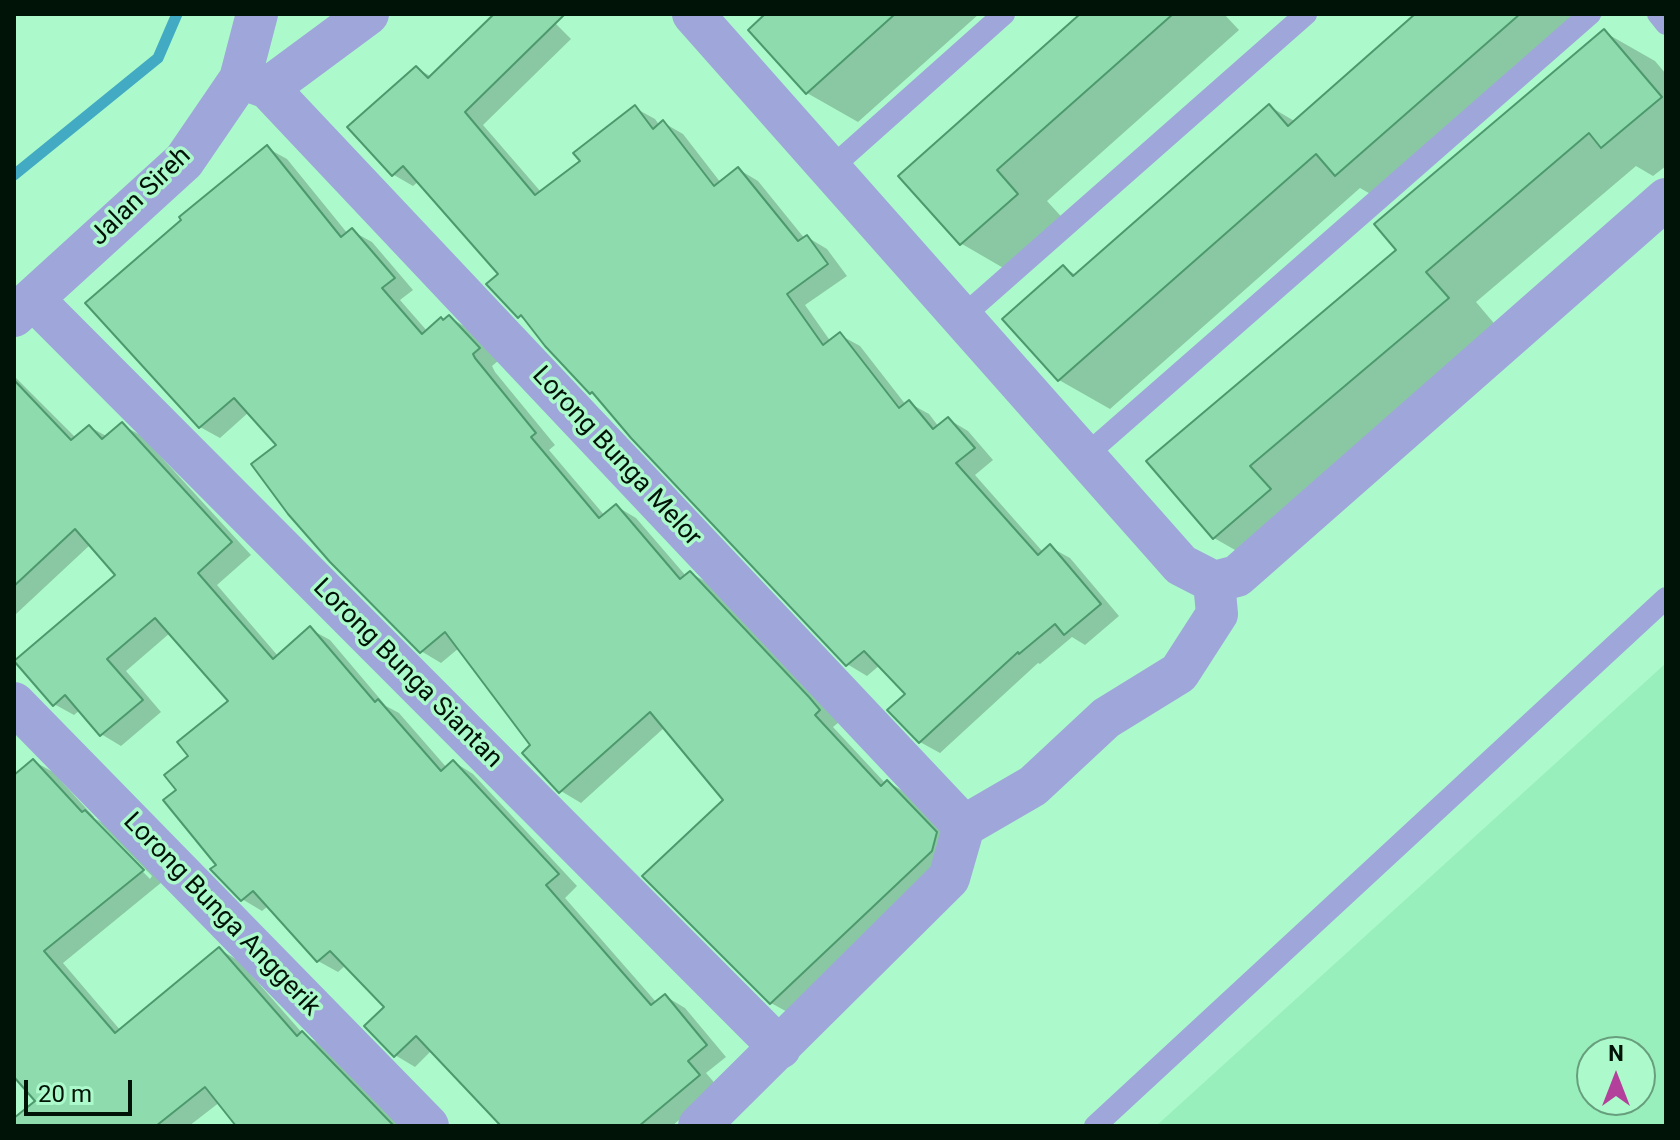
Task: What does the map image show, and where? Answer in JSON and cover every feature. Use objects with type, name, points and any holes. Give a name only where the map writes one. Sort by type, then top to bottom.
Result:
[{"type":"street","name":"Jalan Sireh","points":[[24,308],[184,161],[254,83],[257,14]]},
{"type":"street","points":[[254,83],[368,14]]},
{"type":"street","points":[[700,17],[830,169],[1181,565],[1214,582],[1237,576],[1666,199]]},
{"type":"street","name":"Lorong Bunga Melor","points":[[254,83],[964,826]]},
{"type":"street","name":"Lorong Bunga Siantan","points":[[24,308],[780,1048]]},
{"type":"street","points":[[699,1126],[949,878],[964,826],[1033,786],[1106,718],[1179,673],[1217,614],[1214,582]]},
{"type":"street","name":"Lorong Bunga Anggerik","points":[[14,703],[428,1126]]},
{"type":"lane","points":[[830,169],[1004,14]]},
{"type":"lane","points":[[962,317],[1306,14]]},
{"type":"lane","points":[[1085,456],[1590,14]]},
{"type":"lane","points":[[1658,14],[1666,24]]},
{"type":"lane","points":[[1095,1126],[1666,598]]},
{"type":"shaded area","points":[[1666,663],[1666,1126],[1156,1126]]},
{"type":"building","points":[[494,14],[565,14],[465,112],[535,195],[580,161],[573,153],[635,105],[653,129],[663,120],[714,186],[738,167],[798,241],[807,235],[828,264],[787,294],[823,345],[840,332],[899,408],[909,400],[933,429],[948,417],[975,448],[956,463],[1038,555],[1050,544],[1101,604],[1064,635],[1055,624],[1018,652],[919,743],[887,710],[905,694],[864,651],[846,666],[631,438],[592,392],[590,394],[545,346],[521,315],[518,318],[486,284],[498,274],[403,166],[392,176],[347,127],[416,66],[428,78]]},
{"type":"building","points":[[765,14],[895,14],[806,94],[748,30]]},
{"type":"building","points":[[1080,14],[1173,14],[997,170],[1018,194],[960,245],[898,176]]},
{"type":"building","points":[[1415,14],[1520,14],[1335,176],[1316,154],[1058,381],[1002,319],[1063,265],[1073,276],[1269,104],[1288,126]]},
{"type":"building","points":[[1604,29],[1662,97],[1601,148],[1589,133],[1426,272],[1449,298],[1250,466],[1271,489],[1213,539],[1146,461],[1396,250],[1374,224]]},
{"type":"building","points":[[267,145],[341,237],[352,228],[395,278],[382,288],[422,334],[441,317],[443,320],[449,315],[480,348],[473,354],[475,358],[536,433],[531,437],[599,518],[616,504],[680,579],[690,571],[809,697],[820,710],[815,715],[881,786],[887,780],[937,832],[932,851],[770,1004],[642,876],[723,800],[650,712],[559,793],[522,753],[530,745],[445,632],[420,653],[330,562],[288,514],[251,464],[276,445],[234,398],[199,428],[85,303],[181,220],[179,217]]},
{"type":"building","points":[[14,380],[71,440],[89,425],[102,439],[122,422],[232,542],[198,573],[273,659],[310,626],[375,702],[378,699],[441,771],[453,760],[559,874],[546,885],[651,1005],[665,994],[707,1045],[688,1061],[700,1075],[639,1126],[501,1126],[416,1036],[394,1057],[364,1026],[384,1007],[330,951],[317,962],[253,891],[241,901],[210,869],[216,865],[163,800],[176,790],[164,775],[188,756],[177,742],[228,701],[155,618],[107,659],[143,700],[100,736],[65,695],[53,706],[14,661],[115,575],[75,529],[14,586]]},
{"type":"building","points":[[33,759],[82,812],[85,810],[144,870],[44,951],[115,1033],[219,947],[297,1036],[302,1031],[394,1126],[236,1126],[205,1087],[156,1126],[14,1126],[14,1118],[35,1101],[14,1077],[14,775]]},
{"type":"waterway","points":[[14,175],[158,58],[177,14]]}]
